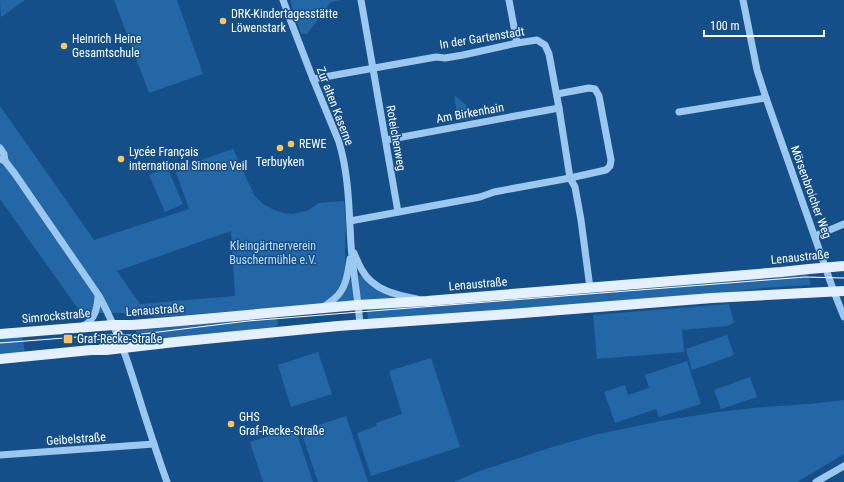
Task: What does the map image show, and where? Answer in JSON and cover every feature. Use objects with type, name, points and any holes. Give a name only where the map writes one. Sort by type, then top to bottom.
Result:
[{"type":"main road","name":"Lenaustraße","points":[[114,325],[151,324],[358,305],[590,288],[844,266]]},
{"type":"main road","points":[[0,359],[360,325],[712,298],[839,291]]},
{"type":"main road","name":"Simrockstraße","points":[[0,334],[114,325]]},
{"type":"main road","points":[[91,350],[98,346],[113,345],[117,341],[118,335]]},
{"type":"street","name":"Zur alten Kaserne","points":[[283,0],[342,150],[345,167],[351,247],[360,325]]},
{"type":"street","name":"Roteichenweg","points":[[361,0],[398,212]]},
{"type":"street","points":[[510,0],[517,43]]},
{"type":"street","name":"Mörsenbroicher Weg","points":[[743,0],[757,70],[826,267],[839,291],[844,317]]},
{"type":"street","name":"In der Gartenstadt","points":[[313,79],[436,57],[445,58],[463,55],[537,40],[545,45],[549,54],[557,94],[570,178],[575,187],[590,288]]},
{"type":"street","points":[[350,221],[480,197],[494,192],[606,170],[610,167],[610,160],[599,96],[596,89],[589,88],[557,94]]},
{"type":"street","points":[[679,112],[766,98]]},
{"type":"street","name":"Am Birkenhain","points":[[386,140],[559,108]]},
{"type":"street","points":[[0,148],[4,154],[2,160],[20,180],[98,296],[114,325],[124,348],[167,482]]},
{"type":"street","points":[[815,236],[844,224]]},
{"type":"street","name":"Zur alten Kaserne","points":[[351,247],[362,271],[369,280],[380,288],[397,295],[427,301]]},
{"type":"street","name":"Zur alten Kaserne","points":[[320,309],[334,300],[343,288],[348,273],[351,247]]},
{"type":"street","points":[[78,328],[86,325],[93,317],[97,309],[98,296]]},
{"type":"street","name":"Geibelstraße","points":[[0,455],[154,444]]},
{"type":"street","points":[[816,482],[844,466]]},
{"type":"green space","points":[[0,0],[25,0],[1,17]]},
{"type":"green space","points":[[114,0],[177,0],[203,74],[149,93]]},
{"type":"green space","points":[[290,0],[341,0],[331,2],[307,34],[301,34]]},
{"type":"green space","points":[[454,95],[466,105],[469,119],[458,121]]},
{"type":"green space","name":"Kleingärtnerverein Buschermühle e.V.","points":[[0,106],[94,240],[189,209],[175,169],[233,149],[254,195],[263,204],[274,210],[292,214],[307,211],[319,203],[344,201],[346,223],[346,276],[338,293],[324,304],[155,317],[141,311],[131,313],[91,313],[86,320],[0,199]],"holes":[[[231,231],[235,296],[140,304],[117,271]]]},
{"type":"green space","points":[[167,167],[183,204],[165,212],[149,175]]},
{"type":"green space","points":[[807,272],[811,285],[370,320],[368,319],[367,309]]},
{"type":"green space","points":[[362,275],[395,299],[363,302],[359,297],[358,276]]},
{"type":"green space","points":[[351,278],[354,291],[354,298],[352,301],[346,304],[333,305],[343,292]]},
{"type":"green space","points":[[729,304],[734,323],[727,326],[682,330],[684,352],[597,359],[593,315]]},
{"type":"green space","points":[[277,316],[278,326],[270,328],[202,334],[137,343],[136,330],[175,327],[201,322]]},
{"type":"green space","points":[[727,335],[734,355],[692,370],[686,349]]},
{"type":"green space","points":[[22,336],[25,352],[0,355],[0,338]]},
{"type":"green space","points":[[318,352],[332,394],[291,407],[278,365]]},
{"type":"green space","points":[[431,358],[460,447],[371,476],[357,433],[377,426],[376,423],[402,414],[389,371]]},
{"type":"green space","points":[[687,361],[701,404],[659,417],[656,409],[615,423],[604,392],[625,385],[628,395],[649,388],[645,375]]},
{"type":"green space","points":[[750,377],[757,397],[721,409],[714,390]]},
{"type":"green space","points":[[844,400],[844,454],[797,482],[454,482],[477,472],[594,435],[661,421],[718,412]]},
{"type":"green space","points":[[346,416],[368,482],[318,482],[301,431]]},
{"type":"green space","points":[[295,428],[313,482],[263,482],[250,442]]},
{"type":"tram line","points":[[0,343],[103,335],[134,335],[248,321],[805,277],[844,278]]},
{"type":"place","name":"DRK-Kindertagesstätte Löwenstark","points":[[223,21]]},
{"type":"place","name":"Heinrich Heine Gesamtschule","points":[[64,46]]},
{"type":"place","name":"REWE","points":[[291,144]]},
{"type":"place","name":"Terbuyken","points":[[280,148]]},
{"type":"place","name":"Lycée Français international Simone Veil","points":[[121,159]]},
{"type":"place","name":"Graf-Recke-Straße","points":[[68,339]]},
{"type":"place","name":"GHS Graf-Recke-Straße","points":[[231,424]]}]
